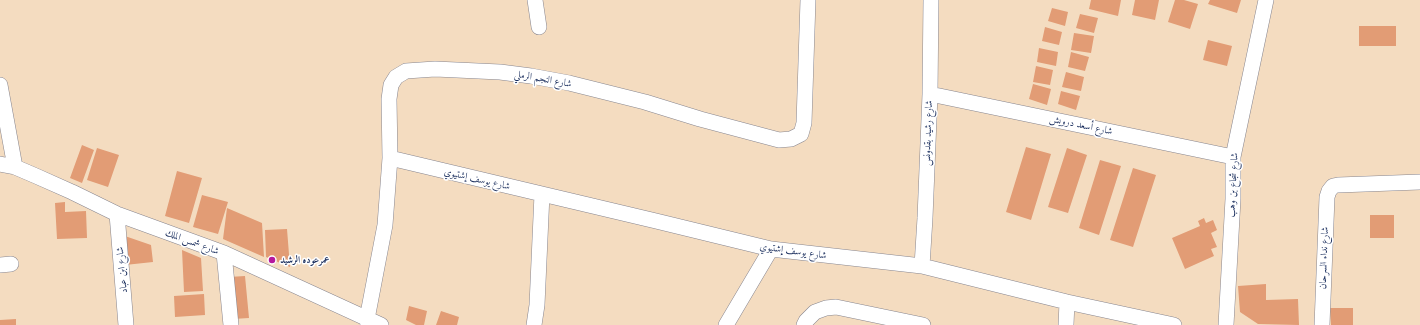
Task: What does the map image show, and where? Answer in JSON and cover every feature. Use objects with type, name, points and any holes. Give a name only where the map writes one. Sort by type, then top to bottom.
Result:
[{"type":"street","points":[[535,0],[539,27]]},
{"type":"street","name":"شارع النجم الرملي","points":[[367,322],[385,225],[390,158],[389,99],[391,85],[396,77],[406,71],[435,69],[500,72],[569,83],[645,102],[700,119],[779,140],[791,139],[801,134],[804,124],[808,0]]},
{"type":"street","name":"شارع رشيد بقدونس","points":[[922,266],[930,94],[931,0]]},
{"type":"street","name":"شارع شجاع بن وهب","points":[[1226,325],[1233,199],[1233,157],[1266,0]]},
{"type":"street","points":[[0,85],[15,167]]},
{"type":"street","name":"شارع أسعد درويش","points":[[930,94],[1233,157]]},
{"type":"street","name":"شارع يوسف إشتيوي","points":[[390,158],[771,249],[922,266],[1067,302],[1174,325]]},
{"type":"street","name":"شارع شمس الملك","points":[[0,164],[15,167],[117,214],[224,253],[367,322],[382,325]]},
{"type":"street","name":"شارع نداء السرحان","points":[[1322,325],[1327,197],[1329,191],[1333,186],[1338,185],[1420,182]]},
{"type":"street","points":[[534,325],[538,305],[542,194]]},
{"type":"street","name":"شارع ابن عباد","points":[[117,214],[126,325]]},
{"type":"street","points":[[726,325],[771,249]]},
{"type":"street","points":[[224,253],[231,325]]},
{"type":"street","points":[[1066,325],[1067,302]]},
{"type":"street","points":[[804,325],[815,312],[826,308],[836,307],[922,325]]},
{"type":"building","points":[[1091,0],[1121,0],[1118,16],[1089,9]]},
{"type":"building","points":[[1135,0],[1159,0],[1155,20],[1132,15]]},
{"type":"building","points":[[1175,0],[1184,0],[1198,4],[1190,29],[1168,22]]},
{"type":"building","points":[[1210,0],[1241,0],[1237,13],[1208,4]]},
{"type":"building","points":[[1052,8],[1068,12],[1065,26],[1048,21]]},
{"type":"building","points":[[1080,14],[1098,18],[1094,33],[1076,28]]},
{"type":"building","points":[[1359,26],[1396,26],[1396,46],[1359,46]]},
{"type":"building","points":[[1045,27],[1062,32],[1059,45],[1042,41]]},
{"type":"building","points":[[1074,33],[1094,36],[1091,53],[1071,50]]},
{"type":"building","points":[[1208,40],[1232,46],[1227,66],[1203,60]]},
{"type":"building","points":[[1039,48],[1058,52],[1056,66],[1037,62]]},
{"type":"building","points":[[1071,52],[1089,57],[1085,71],[1068,67]]},
{"type":"building","points":[[1036,66],[1053,70],[1050,85],[1033,82]]},
{"type":"building","points":[[1066,72],[1084,77],[1081,91],[1062,87]]},
{"type":"building","points":[[1033,84],[1051,89],[1047,105],[1029,99]]},
{"type":"building","points":[[1061,91],[1080,96],[1076,110],[1058,104]]},
{"type":"building","points":[[82,145],[94,150],[82,183],[70,178]]},
{"type":"building","points":[[1026,147],[1051,154],[1031,220],[1006,212]]},
{"type":"building","points":[[97,148],[119,155],[108,187],[87,180]]},
{"type":"building","points":[[1067,148],[1087,155],[1068,213],[1048,207]]},
{"type":"building","points":[[1100,160],[1121,166],[1099,235],[1079,228]]},
{"type":"building","points":[[1133,168],[1156,175],[1133,247],[1110,240]]},
{"type":"building","points":[[177,171],[202,178],[189,223],[165,216]]},
{"type":"building","points":[[202,195],[228,202],[218,234],[193,227]]},
{"type":"building","points":[[65,202],[65,212],[86,211],[87,238],[57,239],[55,203]]},
{"type":"building","points":[[227,208],[262,223],[264,257],[223,239]]},
{"type":"building","points":[[1370,215],[1394,215],[1394,238],[1370,238]]},
{"type":"building","points":[[1204,218],[1206,223],[1213,220],[1217,230],[1211,233],[1217,247],[1211,249],[1214,256],[1185,269],[1172,238],[1200,226],[1198,221]]},
{"type":"building","points":[[287,229],[290,267],[266,257],[265,230]]},
{"type":"building","points":[[122,235],[151,245],[153,262],[125,265]]},
{"type":"building","points":[[182,250],[201,258],[203,291],[184,292]]},
{"type":"building","points":[[245,276],[249,318],[233,319],[229,277]]},
{"type":"building","points":[[1266,284],[1266,300],[1298,299],[1299,325],[1258,324],[1240,312],[1238,286]]},
{"type":"building","points":[[204,294],[205,315],[175,317],[174,296]]},
{"type":"building","points":[[409,306],[427,311],[424,325],[416,325],[406,320]]},
{"type":"building","points":[[1330,308],[1353,308],[1353,325],[1331,325]]},
{"type":"building","points":[[441,311],[459,317],[457,325],[436,325]]},
{"type":"building","points":[[16,319],[16,325],[0,325],[0,320]]},
{"type":"place","name":"عمرعوده الرشيد","points":[[272,260]]}]
